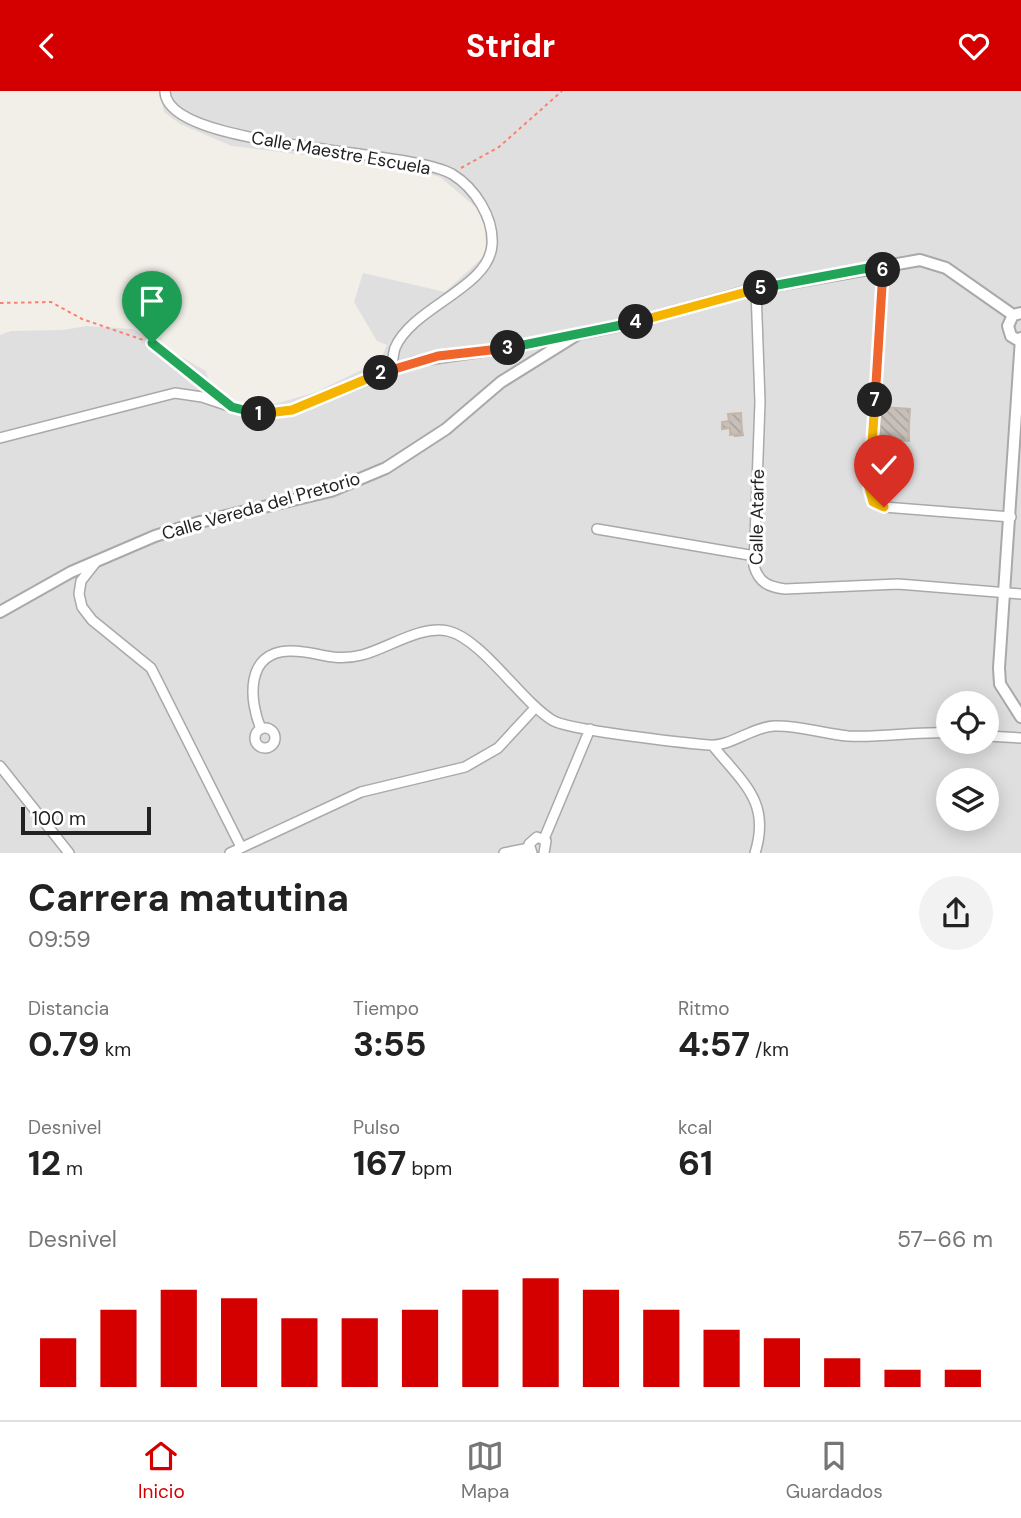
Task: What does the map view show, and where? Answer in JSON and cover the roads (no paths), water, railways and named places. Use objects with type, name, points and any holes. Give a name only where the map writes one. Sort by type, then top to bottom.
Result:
[{"type":"street","name":"Calle Maestre Escuela","points":[[165,91],[168,104],[190,121],[227,134],[413,162],[450,173],[480,200],[492,233],[492,248],[485,264],[469,281],[405,332],[395,349],[391,369]]},
{"type":"street","points":[[0,438],[175,393],[202,397],[250,413],[292,410],[391,369],[438,356],[541,341],[634,323],[756,289],[884,265],[920,260],[934,263],[956,274],[1017,314],[1009,332],[1021,341],[999,676],[1008,700],[1021,717]]},
{"type":"street","points":[[884,265],[869,488],[873,502],[884,507],[1011,517]]},
{"type":"street","name":"Calle Atarfe","points":[[756,289],[760,402],[755,556],[757,575],[768,586],[776,588],[898,584],[1021,594]]},
{"type":"street","name":"Calle Vereda del Pretorio","points":[[0,612],[99,559],[200,522],[304,499],[356,482],[415,451],[446,429],[501,382],[578,334]]},
{"type":"street","points":[[541,341],[546,347],[545,357]]},
{"type":"street","points":[[597,529],[755,556]]},
{"type":"street","points":[[99,559],[81,581],[79,600],[85,614],[135,653],[159,680],[241,847]]},
{"type":"street","points":[[71,572],[81,581]]},
{"type":"street","points":[[261,729],[250,697],[258,667],[267,659],[289,651],[330,659],[345,658],[433,630],[463,636],[535,708],[555,723],[713,746],[757,729],[774,726],[847,736],[936,732]]},
{"type":"street","points":[[230,853],[361,792],[465,767],[498,748],[535,708]]},
{"type":"street","points":[[544,853],[547,845],[544,839],[590,729]]},
{"type":"street","points":[[999,737],[1021,738]]},
{"type":"street","points":[[713,746],[748,790],[761,813],[762,828],[755,853]]},
{"type":"street","points":[[0,766],[69,853]]},
{"type":"street","points":[[504,853],[531,850],[533,838],[544,839]]}]
